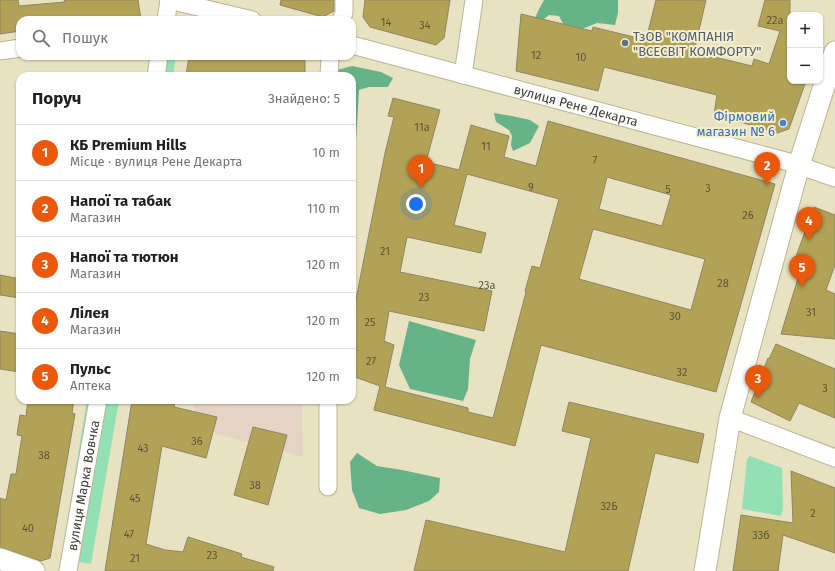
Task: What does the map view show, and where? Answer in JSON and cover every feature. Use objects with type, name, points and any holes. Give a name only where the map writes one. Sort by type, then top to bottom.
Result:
[{"type":"street","points":[[167,16],[169,0],[235,16]]},
{"type":"street","points":[[343,16],[344,0]]},
{"type":"street","points":[[463,75],[474,0]]},
{"type":"street","name":"вулиця Рене Декарта","points":[[356,46],[799,165],[835,178]]},
{"type":"street","points":[[0,50],[16,48]]},
{"type":"street","points":[[705,571],[730,418],[799,165],[835,52]]},
{"type":"street","points":[[157,72],[158,60]]},
{"type":"street","points":[[329,72],[330,60]]},
{"type":"street","name":"вулиця Марка Вовчка","points":[[68,571],[97,404]]},
{"type":"street","points":[[328,404],[328,488]]},
{"type":"street","points":[[730,418],[835,458]]},
{"type":"street","points":[[0,559],[34,571]]},
{"type":"shaded area","points":[[194,404],[302,404],[303,457],[216,434],[211,428],[194,424]]},
{"type":"green space","points":[[544,0],[618,0],[618,13],[615,25],[597,23],[572,33],[567,31],[559,16],[549,15],[540,22],[532,25]]},
{"type":"green space","points":[[163,60],[175,60],[174,72],[161,72]]},
{"type":"green space","points":[[352,66],[381,72],[393,78],[388,87],[369,87],[359,90],[356,140],[356,72],[333,71]]},
{"type":"green space","points":[[494,113],[530,120],[539,126],[530,143],[513,151],[511,145],[512,136],[509,130],[496,122]]},
{"type":"green space","points":[[409,321],[476,340],[470,359],[468,389],[463,401],[410,389],[399,365]]},
{"type":"green space","points":[[86,404],[95,404],[67,560],[61,559]]},
{"type":"green space","points":[[103,404],[118,404],[91,564],[75,561]]},
{"type":"green space","points":[[357,453],[377,466],[440,478],[439,492],[429,501],[406,510],[380,514],[359,508],[352,490],[350,462]]},
{"type":"green space","points":[[750,456],[782,468],[783,509],[781,516],[742,509],[747,459]]},
{"type":"building","points":[[0,0],[18,0],[19,6],[65,2],[64,0],[138,0],[140,16],[16,16],[16,32],[0,34]]},
{"type":"building","points":[[281,0],[334,0],[334,11],[325,16],[319,16],[280,5]]},
{"type":"building","points":[[365,0],[450,0],[444,38],[436,45],[370,27],[363,17]]},
{"type":"building","points":[[656,0],[706,0],[694,52],[752,66],[754,59],[769,64],[780,31],[758,26],[765,0],[790,0],[790,12],[787,12],[787,84],[805,84],[789,129],[777,133],[714,114],[717,95],[604,67],[598,91],[516,71],[521,14],[592,31],[593,27],[646,40]]},
{"type":"building","points":[[188,60],[305,60],[305,72],[187,72]]},
{"type":"building","points":[[393,98],[440,110],[426,162],[459,170],[471,125],[509,136],[504,157],[536,166],[548,121],[775,184],[716,392],[541,345],[515,446],[374,410],[380,386],[356,377],[356,299],[385,153],[394,117],[388,116]],"holes":[[[467,174],[559,199],[540,268],[532,266],[493,418],[468,412],[468,408],[385,387],[394,345],[384,341],[389,311],[484,331],[492,291],[400,272],[407,237],[481,253],[486,233],[454,225]],[[607,177],[671,195],[662,226],[599,209]],[[593,229],[705,259],[691,310],[579,279]]]},
{"type":"building","points":[[814,207],[835,215],[835,265],[826,290],[835,294],[835,339],[781,334],[802,265],[794,262]]},
{"type":"building","points":[[0,275],[16,278],[16,297],[0,295]]},
{"type":"building","points":[[0,331],[16,333],[16,371],[0,369]]},
{"type":"building","points":[[776,344],[835,369],[835,418],[799,403],[790,421],[751,402],[768,358],[769,359]]},
{"type":"building","points":[[569,402],[704,434],[698,463],[655,453],[628,571],[414,571],[426,520],[565,552],[591,438],[562,431]]},
{"type":"building","points":[[28,404],[73,404],[72,413],[75,414],[50,558],[41,561],[0,547],[0,498],[6,500],[11,474],[16,474],[22,436],[17,435],[20,415],[26,416]]},
{"type":"building","points":[[131,404],[174,404],[174,407],[217,417],[206,458],[162,446],[146,544],[165,550],[183,552],[188,537],[242,554],[241,557],[274,567],[273,571],[105,571]]},
{"type":"building","points":[[253,427],[287,435],[268,505],[234,495]]},
{"type":"building","points":[[791,471],[835,488],[835,553],[783,535],[778,571],[733,571],[741,515],[793,523]]},
{"type":"place","name":"ТзОВ \"КОМПАНІЯ \"ВСЕСВІТ КОМФОРТУ\"","points":[[625,43]]},
{"type":"place","name":"Фірмовий магазин № 6","points":[[783,123]]},
{"type":"place","name":"Напої та табак","points":[[767,185]]},
{"type":"place","name":"КБ Premium Hills","points":[[421,188]]},
{"type":"place","name":"Лілея","points":[[809,240]]},
{"type":"place","name":"Пульс","points":[[802,287]]},
{"type":"place","name":"Напої та тютюн","points":[[758,398]]}]
